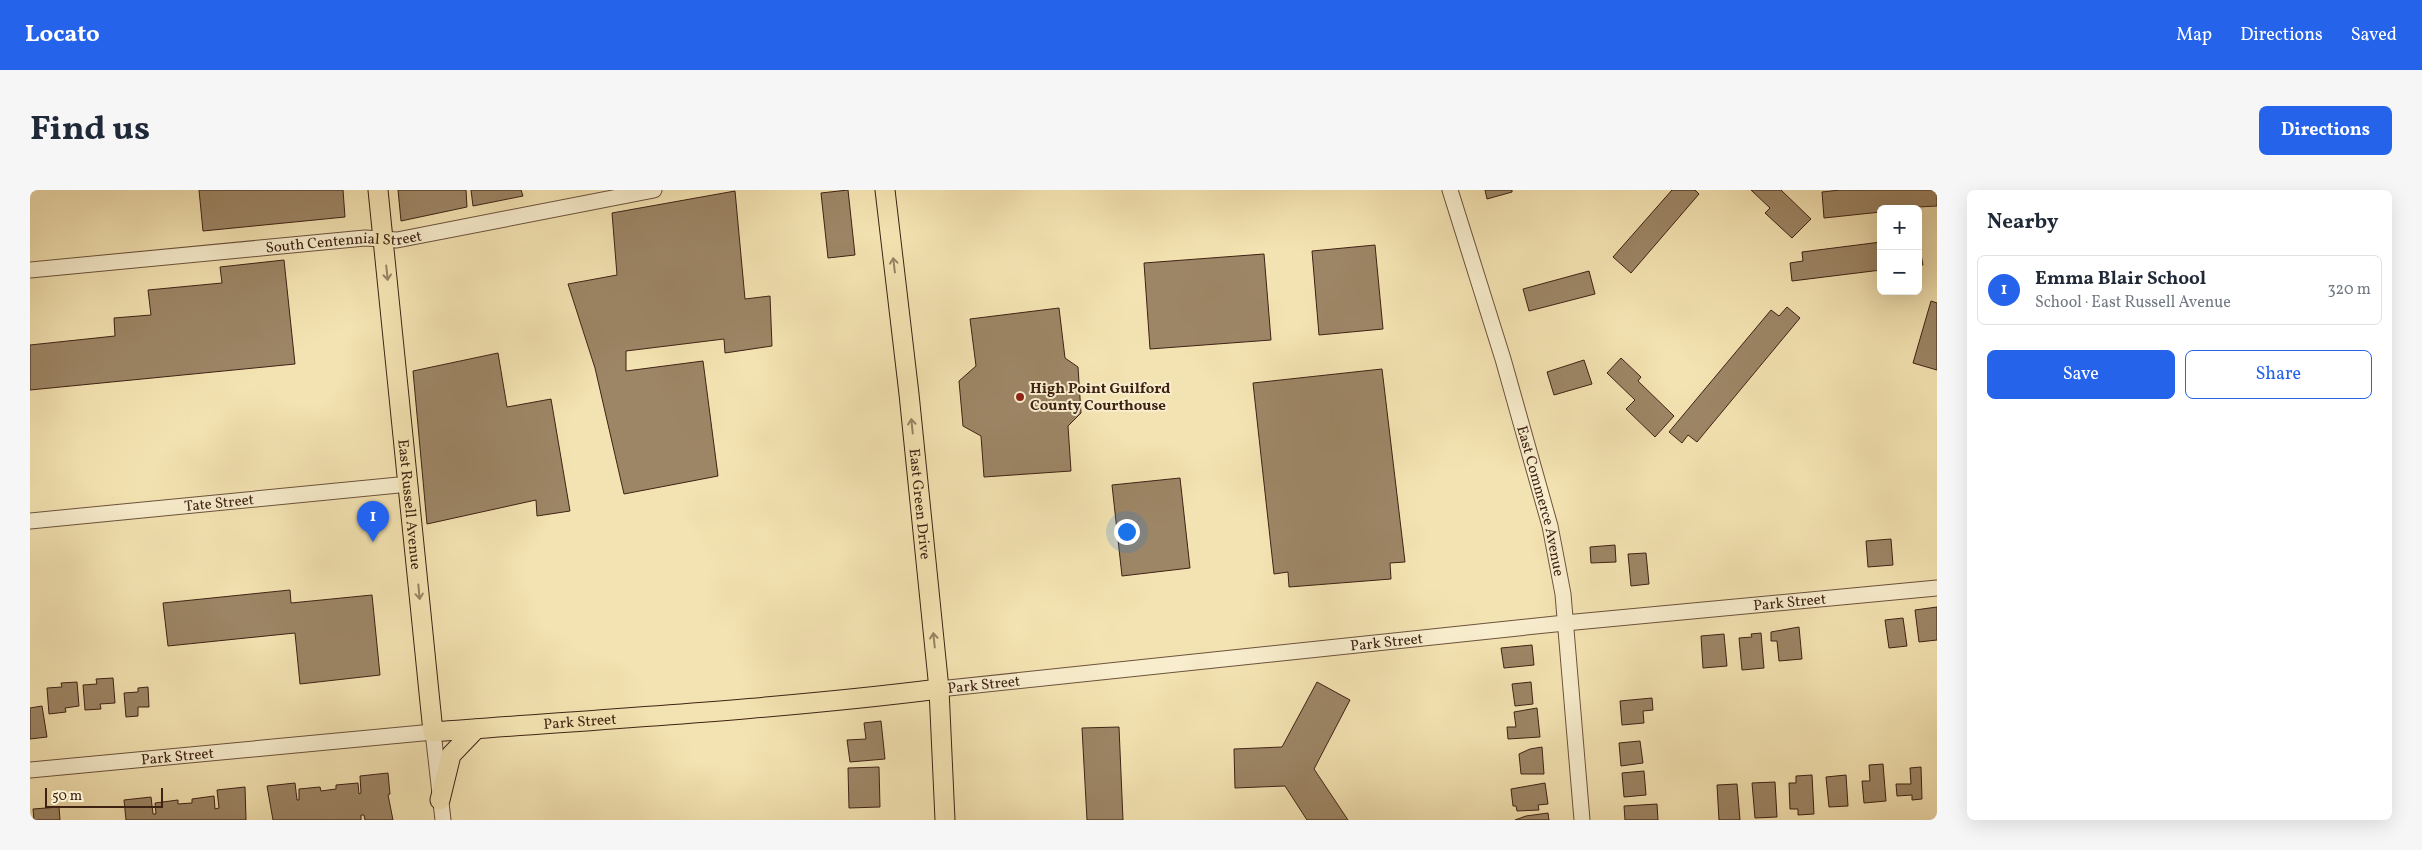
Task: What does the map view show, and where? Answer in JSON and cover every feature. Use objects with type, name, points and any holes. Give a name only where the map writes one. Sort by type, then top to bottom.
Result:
[{"type":"main road","name":"East Russell Avenue","points":[[378,190],[433,732]]},
{"type":"main road","name":"East Green Drive","points":[[885,190],[909,394],[939,688],[946,820]]},
{"type":"main road","name":"Park Street","points":[[433,732],[646,718],[860,699],[939,688]]},
{"type":"main road","points":[[440,800],[451,755],[476,729]]},
{"type":"street","name":"South Centennial Street","points":[[30,270],[364,238],[397,240],[654,190]]},
{"type":"street","name":"East Commerce Avenue","points":[[1450,190],[1503,359],[1550,526],[1563,594],[1582,820]]},
{"type":"street","name":"Tate Street","points":[[30,521],[409,484]]},
{"type":"street","name":"Park Street","points":[[939,688],[1565,623],[1937,588]]},
{"type":"street","name":"Park Street","points":[[30,770],[433,732]]},
{"type":"street","name":"East Russell Avenue","points":[[433,732],[443,820]]},
{"type":"building","points":[[199,190],[343,190],[345,217],[203,231]]},
{"type":"building","points":[[398,190],[466,190],[467,207],[401,221]]},
{"type":"building","points":[[471,190],[521,190],[523,196],[473,206]]},
{"type":"building","points":[[848,190],[855,255],[828,258],[821,193]]},
{"type":"building","points":[[1485,190],[1512,190],[1512,192],[1487,199]]},
{"type":"building","points":[[1672,190],[1695,190],[1699,194],[1631,273],[1613,257]]},
{"type":"building","points":[[1751,190],[1781,190],[1811,219],[1792,238],[1765,213],[1770,208]]},
{"type":"building","points":[[1840,190],[1937,190],[1937,206],[1877,205],[1877,212],[1824,218],[1822,192]]},
{"type":"building","points":[[735,191],[745,299],[770,296],[772,346],[725,353],[724,339],[626,351],[626,371],[703,361],[718,476],[624,494],[595,368],[568,284],[617,275],[612,213]]},
{"type":"building","points":[[1877,243],[1877,270],[1792,281],[1790,263],[1803,261],[1802,252]]},
{"type":"building","points":[[1375,245],[1383,329],[1319,335],[1312,251]]},
{"type":"building","points":[[1264,254],[1271,340],[1150,349],[1144,263]]},
{"type":"building","points":[[284,260],[295,364],[30,390],[30,345],[115,336],[114,318],[151,315],[148,290],[222,283],[220,267]]},
{"type":"building","points":[[1589,271],[1595,294],[1529,311],[1523,289]]},
{"type":"building","points":[[1931,301],[1937,303],[1937,370],[1913,363]]},
{"type":"building","points":[[1787,307],[1800,318],[1697,442],[1688,435],[1682,443],[1669,432],[1771,310],[1779,316]]},
{"type":"building","name":"High Point Guilford County Courthouse","points":[[1059,308],[1065,358],[1078,367],[1081,413],[1068,426],[1071,471],[984,477],[981,436],[963,426],[959,381],[976,366],[970,319]]},
{"type":"building","points":[[498,353],[507,407],[551,399],[570,511],[537,516],[536,500],[427,524],[413,371]]},
{"type":"building","points":[[1621,358],[1641,377],[1638,381],[1674,416],[1655,437],[1626,409],[1635,400],[1607,373]]},
{"type":"building","points":[[1584,360],[1592,384],[1554,395],[1547,372]]},
{"type":"building","points":[[1382,369],[1405,562],[1390,563],[1391,579],[1289,587],[1288,572],[1274,574],[1253,383]]},
{"type":"building","points":[[1180,478],[1190,568],[1122,576],[1112,485]]},
{"type":"building","points":[[1891,539],[1893,565],[1868,567],[1866,541]]},
{"type":"building","points":[[1615,545],[1616,562],[1591,563],[1590,547]]},
{"type":"building","points":[[1646,553],[1649,584],[1631,586],[1628,554]]},
{"type":"building","points":[[290,590],[291,603],[372,595],[380,675],[300,684],[295,633],[168,646],[163,603]]},
{"type":"building","points":[[1937,607],[1937,640],[1919,642],[1915,610]]},
{"type":"building","points":[[1903,618],[1907,646],[1889,648],[1885,620]]},
{"type":"building","points":[[1799,627],[1802,659],[1779,661],[1777,641],[1771,641],[1771,632]]},
{"type":"building","points":[[1761,633],[1764,668],[1742,670],[1739,638],[1752,637],[1751,634]]},
{"type":"building","points":[[1724,634],[1727,666],[1703,668],[1701,636]]},
{"type":"building","points":[[1532,645],[1534,665],[1504,668],[1501,648]]},
{"type":"building","points":[[113,678],[115,703],[100,704],[101,709],[85,710],[83,685],[97,684],[96,679]]},
{"type":"building","points":[[77,682],[79,706],[65,708],[66,712],[49,714],[47,688],[62,687],[61,683]]},
{"type":"building","points":[[1317,682],[1350,700],[1314,769],[1348,820],[1307,820],[1285,786],[1235,788],[1234,749],[1282,747]]},
{"type":"building","points":[[1531,682],[1533,704],[1515,706],[1512,684]]},
{"type":"building","points":[[148,687],[149,707],[138,707],[138,716],[126,717],[124,693],[138,692],[138,688]]},
{"type":"building","points":[[1652,698],[1653,710],[1643,711],[1644,723],[1622,725],[1620,701]]},
{"type":"building","points":[[42,706],[47,737],[30,739],[30,708]]},
{"type":"building","points":[[1537,708],[1540,737],[1508,739],[1507,727],[1516,727],[1514,712]]},
{"type":"building","points":[[881,721],[885,759],[850,762],[847,740],[866,739],[864,723]]},
{"type":"building","points":[[1119,727],[1123,820],[1087,820],[1082,728]]},
{"type":"building","points":[[1640,741],[1643,763],[1621,766],[1619,743]]},
{"type":"building","points":[[1542,747],[1544,774],[1521,774],[1519,754],[1530,749]]},
{"type":"building","points":[[1883,764],[1886,801],[1864,803],[1862,781],[1870,781],[1869,765]]},
{"type":"building","points":[[879,767],[880,807],[849,808],[848,768]]},
{"type":"building","points":[[1921,767],[1922,799],[1912,800],[1912,795],[1897,796],[1896,784],[1911,784],[1910,768]]},
{"type":"building","points":[[1644,771],[1646,795],[1624,797],[1622,773]]},
{"type":"building","points":[[388,773],[390,794],[388,795],[393,820],[365,820],[364,815],[361,815],[361,820],[273,820],[267,786],[295,783],[297,800],[299,800],[299,789],[320,787],[321,791],[336,789],[336,785],[358,783],[359,794],[361,793],[360,776]]},
{"type":"building","points":[[1812,775],[1814,814],[1798,815],[1798,809],[1790,809],[1789,783],[1796,783],[1796,776]]},
{"type":"building","points":[[1846,775],[1848,806],[1829,807],[1826,777]]},
{"type":"building","points":[[1775,782],[1777,817],[1755,818],[1752,783]]},
{"type":"building","points":[[1545,783],[1548,804],[1538,805],[1539,810],[1517,811],[1516,806],[1513,806],[1511,789]]},
{"type":"building","points":[[1737,784],[1740,820],[1719,820],[1717,785]]},
{"type":"building","points":[[245,787],[246,820],[126,820],[124,800],[151,797],[153,814],[156,814],[155,803],[178,800],[178,804],[192,803],[192,799],[214,796],[215,809],[219,808],[217,790]]},
{"type":"building","points":[[1657,804],[1658,820],[1625,820],[1624,806]]},
{"type":"building","points":[[59,807],[60,820],[34,820],[33,809]]},
{"type":"building","points":[[1548,813],[1549,820],[1515,820],[1526,816]]},
{"type":"place","name":"High Point Guilford County Courthouse","points":[[1020,397]]},
{"type":"place","name":"Emma Blair School","points":[[373,542]]}]
